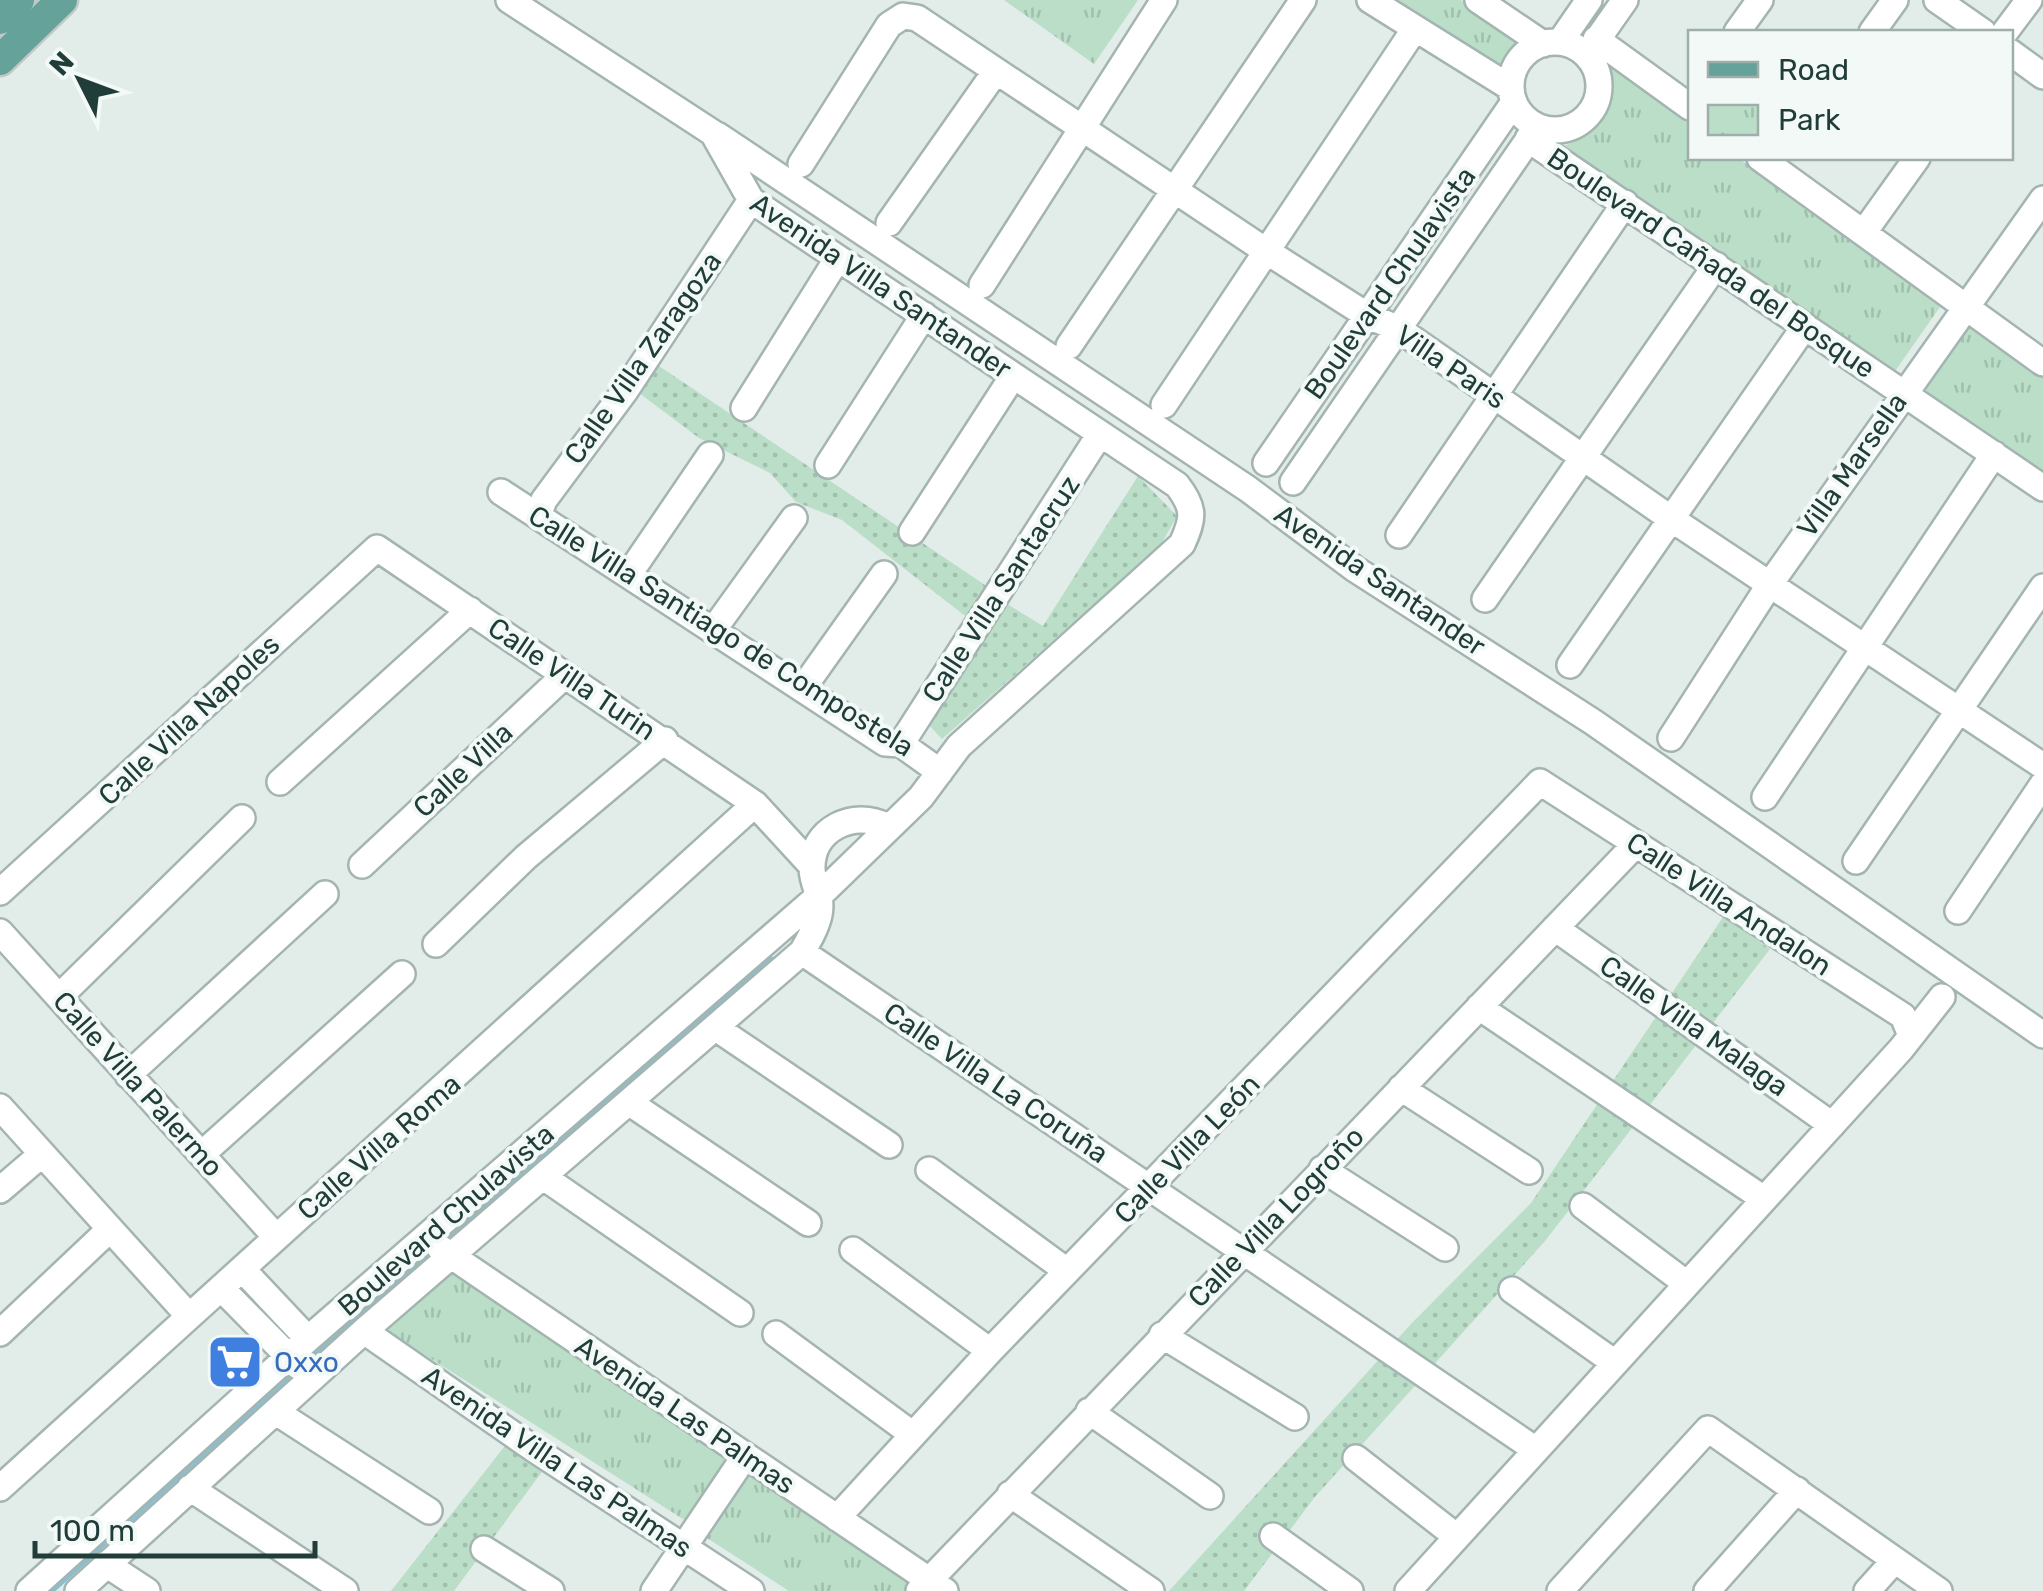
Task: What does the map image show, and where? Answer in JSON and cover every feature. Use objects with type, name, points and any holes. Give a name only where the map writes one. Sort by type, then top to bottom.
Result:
[{"type":"main road","points":[[0,19],[20,0]]},
{"type":"main road","points":[[0,60],[62,0]]},
{"type":"street","name":"Avenida Villa Santander","points":[[509,0],[713,132],[751,200],[1177,485],[1190,502],[1193,519],[1182,544]]},
{"type":"street","points":[[982,286],[1164,0]]},
{"type":"street","points":[[1069,346],[1303,0]]},
{"type":"street","points":[[1370,0],[1513,96],[1533,133],[1567,129],[1592,111],[1600,82],[1592,47],[1625,0]]},
{"type":"street","points":[[1478,0],[1552,43],[1592,47],[1688,102]]},
{"type":"street","name":"Boulevard Chulavista","points":[[1266,463],[1513,96],[1519,60],[1552,43],[1589,0]]},
{"type":"street","points":[[1738,30],[1760,0]]},
{"type":"street","points":[[1873,30],[1895,0]]},
{"type":"street","points":[[1937,0],[1980,30]]},
{"type":"street","points":[[2007,30],[2029,0]]},
{"type":"street","name":"Villa Paris","points":[[801,164],[890,25],[902,16],[917,18],[1266,251],[1368,316],[1397,328],[1670,518],[2043,766]]},
{"type":"street","points":[[1164,405],[1414,30]]},
{"type":"street","points":[[2013,54],[2043,76]]},
{"type":"street","points":[[890,223],[996,72]]},
{"type":"street","name":"Avenida Santander","points":[[713,132],[1248,489],[1355,568],[1593,722],[2043,1035]]},
{"type":"street","name":"Boulevard Chulavista","points":[[1293,482],[1533,133]]},
{"type":"street","name":"Boulevard Cañada del Bosque","points":[[1533,133],[1625,204],[2043,488]]},
{"type":"street","points":[[1864,232],[1916,160]]},
{"type":"street","points":[[1772,161],[2043,363]]},
{"type":"street","name":"Villa Marsella","points":[[1671,738],[1770,584],[1902,392],[2043,199]]},
{"type":"street","name":"Calle Villa Zaragoza","points":[[538,516],[544,500],[626,391],[751,200]]},
{"type":"street","points":[[1399,536],[1625,204]]},
{"type":"street","points":[[744,408],[836,260]]},
{"type":"street","points":[[1484,599],[1716,265]]},
{"type":"street","points":[[828,465],[924,315]]},
{"type":"street","points":[[1570,665],[1804,326]]},
{"type":"street","points":[[912,532],[1013,376]]},
{"type":"street","name":"Calle Villa Santacruz","points":[[901,744],[1100,434]]},
{"type":"street","points":[[1765,798],[1994,454]]},
{"type":"street","points":[[629,574],[710,455]]},
{"type":"street","name":"Calle Villa Santiago de Compostela","points":[[501,492],[885,742],[901,744],[940,772]]},
{"type":"street","points":[[714,629],[794,518]]},
{"type":"street","name":"Boulevard Chulavista","points":[[28,1591],[299,1347],[821,894],[886,826],[920,797],[958,746],[1182,544]]},
{"type":"street","name":"Calle Villa Turin","points":[[377,548],[665,740],[760,809],[812,866]]},
{"type":"street","name":"Calle Villa Napoles","points":[[0,892],[377,548]]},
{"type":"street","points":[[803,688],[884,574]]},
{"type":"street","points":[[1856,861],[2043,588]]},
{"type":"street","points":[[280,782],[470,610]]},
{"type":"street","name":"Calle Villa","points":[[362,865],[565,676]]},
{"type":"street","points":[[436,944],[526,857],[665,740]]},
{"type":"street","name":"Calle Villa Andalon","points":[[1540,782],[1903,1016],[1910,1034]]},
{"type":"street","name":"Calle Villa León","points":[[838,1518],[1067,1271],[1540,782]]},
{"type":"street","points":[[1958,911],[2043,784]]},
{"type":"street","name":"Calle Villa Turin","points":[[760,809],[823,835]]},
{"type":"street","name":"Calle Villa Roma","points":[[0,1488],[760,809]]},
{"type":"street","points":[[60,997],[242,818]]},
{"type":"street","points":[[821,894],[812,866],[823,835],[840,823],[858,819],[886,826]]},
{"type":"street","name":"Calle Villa Logroño","points":[[930,1587],[1010,1494],[1635,846]]},
{"type":"street","points":[[128,1075],[325,894]]},
{"type":"street","name":"Boulevard Chulavista","points":[[78,1591],[364,1331],[802,952],[819,916],[821,894]]},
{"type":"street","name":"Calle Villa Malaga","points":[[1555,928],[1832,1125]]},
{"type":"street","name":"Calle Villa Palermo","points":[[0,932],[276,1238]]},
{"type":"street","name":"Calle Villa La Coruña","points":[[802,952],[1536,1450]]},
{"type":"street","points":[[202,1154],[402,974]]},
{"type":"street","points":[[1408,1591],[1832,1125],[1942,997]]},
{"type":"street","points":[[1479,1007],[1764,1199]]},
{"type":"street","points":[[716,1028],[889,1145]]},
{"type":"street","points":[[1401,1088],[1530,1171]]},
{"type":"street","points":[[630,1103],[808,1223]]},
{"type":"street","points":[[0,1108],[189,1316]]},
{"type":"street","points":[[0,1190],[42,1154]]},
{"type":"street","points":[[1322,1169],[1445,1248]]},
{"type":"street","points":[[928,1170],[1067,1271]]},
{"type":"street","points":[[545,1178],[740,1313]]},
{"type":"street","points":[[1583,1206],[1687,1284]]},
{"type":"street","points":[[0,1333],[110,1230]]},
{"type":"street","name":"Avenida Las Palmas","points":[[425,1238],[838,1518],[930,1587]]},
{"type":"street","points":[[852,1250],[990,1352]]},
{"type":"street","points":[[242,1269],[299,1347],[310,1380]]},
{"type":"street","points":[[221,1288],[299,1347]]},
{"type":"street","points":[[1512,1290],[1615,1363]]},
{"type":"street","name":"Avenida Villa Las Palmas","points":[[364,1331],[751,1591]]},
{"type":"street","points":[[776,1334],[912,1434]]},
{"type":"street","points":[[1162,1335],[1296,1417]]},
{"type":"street","points":[[1089,1411],[1210,1496]]},
{"type":"street","points":[[276,1412],[430,1511]]},
{"type":"street","points":[[1560,1591],[1708,1429],[1938,1591]]},
{"type":"street","points":[[654,1591],[745,1456]]},
{"type":"street","points":[[1356,1458],[1457,1537]]},
{"type":"street","points":[[190,1488],[345,1591]]},
{"type":"street","points":[[1707,1591],[1797,1490]]},
{"type":"street","points":[[1010,1494],[1151,1591]]},
{"type":"street","points":[[1273,1536],[1350,1591]]},
{"type":"street","points":[[484,1549],[551,1591]]},
{"type":"street","points":[[1867,1591],[1894,1561]]},
{"type":"street","points":[[106,1564],[147,1591]]},
{"type":"green space","points":[[1004,0],[1138,0],[1094,64]]},
{"type":"green space","points":[[1386,0],[1461,0],[1520,41],[1497,73]]},
{"type":"green space","points":[[1610,66],[1688,122],[1688,160],[1741,160],[1942,304],[1893,374],[1562,147],[1595,125],[1609,94]]},
{"type":"green space","points":[[1969,322],[2043,375],[2043,475],[1919,392]]},
{"type":"green space","points":[[653,362],[988,587],[969,619],[842,520],[796,502],[770,473],[699,438],[635,390]]},
{"type":"green space","points":[[1138,476],[1177,516],[1160,546],[942,739],[928,724],[1007,604],[1043,626]]},
{"type":"green space","points":[[1723,917],[1770,949],[1545,1241],[1314,1498],[1244,1591],[1169,1591],[1411,1324],[1531,1203]]},
{"type":"green space","points":[[455,1271],[728,1456],[686,1521],[386,1330]]},
{"type":"green space","points":[[508,1442],[547,1465],[454,1591],[391,1591]]},
{"type":"green space","points":[[753,1469],[912,1582],[908,1591],[789,1591],[707,1538]]},
{"type":"waterway","points":[[447,1240],[771,959]]},
{"type":"waterway","points":[[307,1360],[432,1254]]},
{"type":"waterway","points":[[52,1591],[291,1375]]},
{"type":"place","name":"Oxxo","points":[[235,1362]]}]
